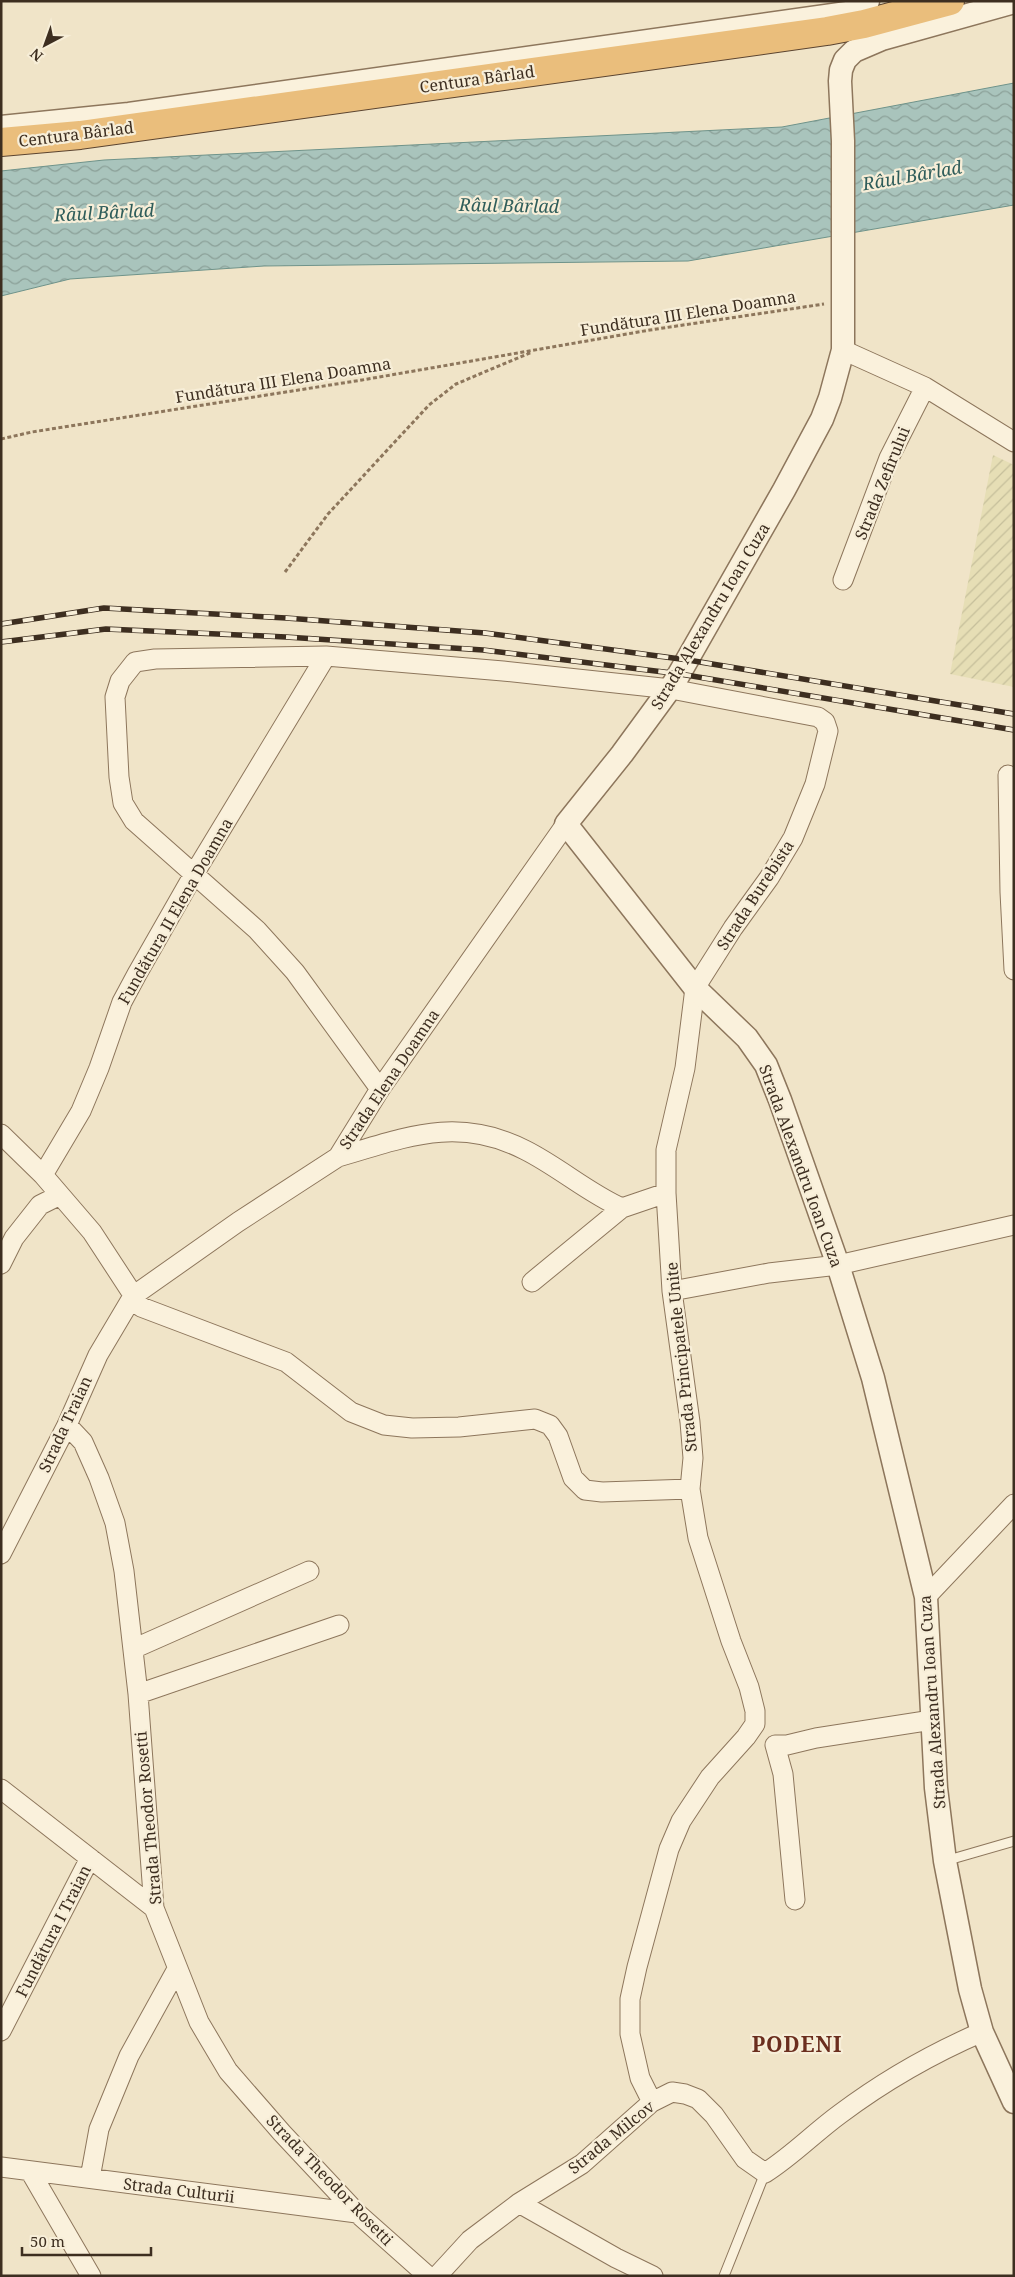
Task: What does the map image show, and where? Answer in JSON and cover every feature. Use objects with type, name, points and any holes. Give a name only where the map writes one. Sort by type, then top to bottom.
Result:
[{"type":"highway","name":"Centura Bârlad","points":[[1,142],[80,135],[827,32],[950,1]]},
{"type":"street","points":[[1,127],[129,114],[847,13],[861,7],[868,1]]},
{"type":"street","name":"Strada Alexandru Ioan Cuza","points":[[1014,2],[882,39],[854,51],[845,60],[841,70],[843,350],[830,398],[813,436],[671,689],[566,824],[695,988],[748,1038],[766,1065],[838,1265],[873,1378],[926,1597],[936,1788],[945,1861],[970,1989],[982,2032],[1014,2102]]},
{"type":"street","points":[[843,350],[925,387],[1014,442]]},
{"type":"street","name":"Strada Zefirului","points":[[843,580],[889,458],[925,387]]},
{"type":"street","points":[[380,1089],[283,958],[231,904],[194,874],[134,820],[123,803],[115,697],[120,681],[135,662],[326,656],[503,671],[671,689]]},
{"type":"street","name":"Fundătura II Elena Doamna","points":[[43,1174],[81,1111],[122,1002],[194,874],[326,656]]},
{"type":"street","name":"Strada Burebista","points":[[671,689],[818,717],[825,722],[828,731],[815,784],[793,838],[769,878],[733,928],[695,988]]},
{"type":"street","points":[[1008,774],[1014,970]]},
{"type":"street","name":"Strada Elena Doamna","points":[[133,1296],[238,1222],[338,1157],[380,1089],[566,824]]},
{"type":"street","name":"Strada Principatele Unite","points":[[695,988],[685,1068],[666,1150],[666,1193],[672,1291],[690,1422],[693,1458],[690,1489],[698,1538],[731,1640],[749,1687],[755,1711],[755,1724]]},
{"type":"street","points":[[338,1157],[419,1133],[462,1130],[497,1139],[525,1150],[604,1200],[622,1208]]},
{"type":"street","points":[[1,1134],[43,1174],[92,1232],[141,1307],[286,1362],[351,1412],[384,1425],[412,1428],[459,1428],[535,1419],[550,1424],[558,1436],[573,1478],[585,1490],[610,1492],[690,1489]]},
{"type":"street","points":[[532,1282],[622,1208],[666,1193]]},
{"type":"street","points":[[1,1264],[14,1238],[40,1205],[60,1195]]},
{"type":"street","points":[[672,1291],[769,1272],[838,1265],[1014,1226]]},
{"type":"street","name":"Strada Traian","points":[[4,1543],[66,1426],[98,1355],[133,1296]]},
{"type":"street","name":"Strada Theodor Rosetti","points":[[66,1426],[83,1442],[99,1478],[115,1523],[124,1571],[138,1694],[154,1908],[199,2022],[228,2071],[282,2133],[357,2213],[428,2276]]},
{"type":"street","points":[[926,1597],[1012,1512]]},
{"type":"street","points":[[133,1649],[309,1571]]},
{"type":"street","points":[[138,1694],[339,1625]]},
{"type":"street","points":[[775,1745],[787,1745],[816,1738],[932,1720]]},
{"type":"street","points":[[652,2102],[640,2078],[630,2034],[630,1999],[637,1967],[670,1849],[681,1821],[710,1777],[746,1737],[755,1724],[775,1745],[782,1774],[795,1900]]},
{"type":"street","points":[[1,1789],[154,1908]]},
{"type":"street","name":"Fundătura I Traian","points":[[1,2031],[90,1858]]},
{"type":"street","points":[[90,2178],[99,2129],[129,2056],[177,1969]]},
{"type":"street","points":[[765,2173],[779,2164],[839,2114],[897,2074],[945,2048],[982,2032]]},
{"type":"street","name":"Strada Milcov","points":[[436,2276],[470,2240],[519,2203],[582,2164],[652,2102],[672,2092],[685,2094],[698,2100],[714,2114],[745,2159],[765,2173]]},
{"type":"street","name":"Strada Culturii","points":[[1,2167],[357,2213]]},
{"type":"street","points":[[30,2171],[91,2276]]},
{"type":"street","points":[[519,2203],[616,2258],[653,2276]]},
{"type":"lane","points":[[945,1861],[1014,1841]]},
{"type":"lane","points":[[724,2276],[765,2173]]},
{"type":"path","name":"Fundătura III Elena Doamna","points":[[1,439],[32,432],[650,330],[844,302]]},
{"type":"path","name":"Fundătura III Elena Doamna","points":[[285,572],[328,514],[429,405],[456,384],[537,350]]},
{"type":"shaded area","points":[[993,455],[1014,465],[1014,687],[950,674]]},
{"type":"water","name":"Râul Bârlad","points":[[1014,83],[1014,205],[688,261],[264,266],[70,279],[1,296],[1,171],[104,160],[782,127]]},
{"type":"railway","points":[[1,624],[104,608],[286,618],[485,633],[688,660],[1014,714]]},
{"type":"railway","points":[[1,642],[106,629],[286,637],[483,650],[680,674],[1014,730]]},
{"type":"district","name":"PODENI","points":[[797,2044]]}]
